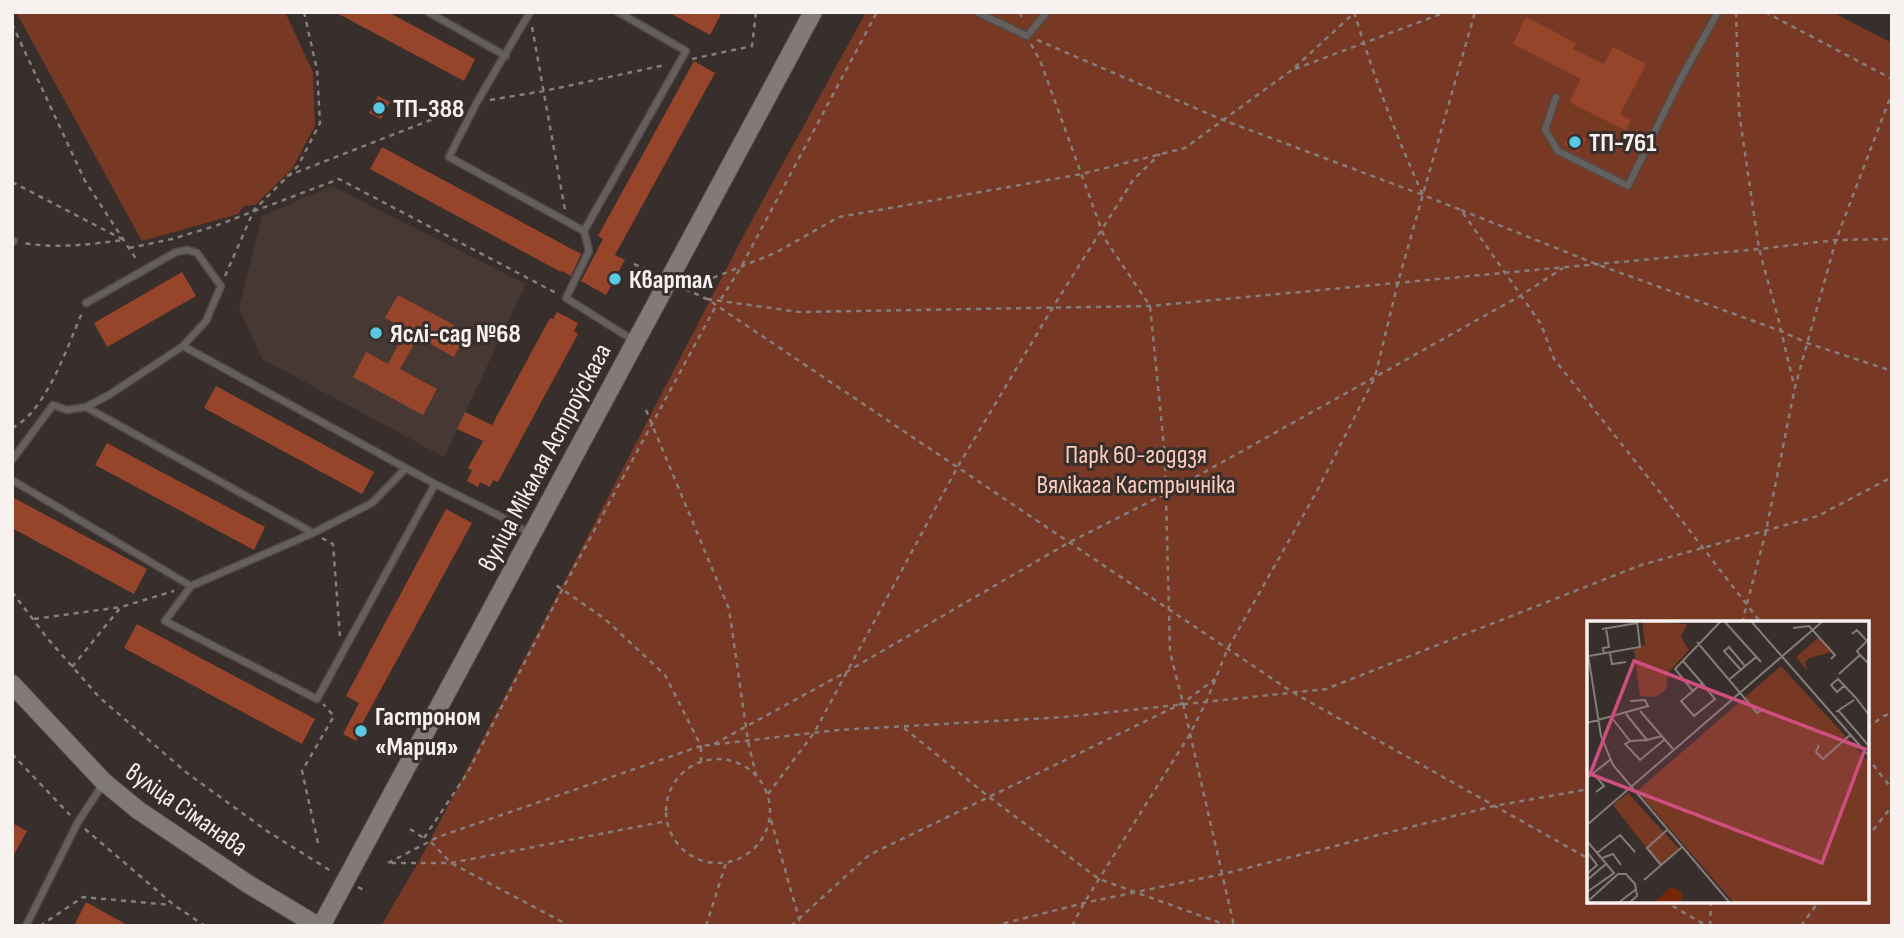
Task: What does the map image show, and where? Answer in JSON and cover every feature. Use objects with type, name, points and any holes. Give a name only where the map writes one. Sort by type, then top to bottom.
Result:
[{"type":"main road","name":"вуліца Мікалая Астроўскага","points":[[319,926],[813,12]]},
{"type":"main road","name":"вуліца Сіманава","points":[[12,684],[104,782],[138,810],[248,884],[319,926]]},
{"type":"lane","points":[[428,12],[506,56]]},
{"type":"lane","points":[[618,12],[686,51],[584,231],[589,251],[566,298],[636,342]]},
{"type":"lane","points":[[977,12],[1027,36],[1047,12]]},
{"type":"lane","points":[[1556,97],[1545,130],[1558,151],[1628,186],[1679,82],[1718,12]]},
{"type":"lane","points":[[530,13],[477,102],[449,157],[584,231]]},
{"type":"lane","points":[[12,460],[53,405],[67,410],[86,407],[183,346],[206,321],[221,286],[197,253],[188,250],[176,252],[86,303]]},
{"type":"lane","points":[[183,346],[532,535]]},
{"type":"lane","points":[[86,407],[313,533]]},
{"type":"lane","points":[[406,468],[372,503],[313,533],[191,586],[165,621],[317,699],[435,484]]},
{"type":"lane","points":[[12,480],[191,586]]},
{"type":"lane","points":[[26,926],[78,822],[104,782]]},
{"type":"path","points":[[221,286],[254,210],[298,166],[320,123],[317,70],[304,12]]},
{"type":"path","points":[[288,176],[477,102],[544,91],[752,46],[756,12]]},
{"type":"path","points":[[424,838],[468,772],[562,590],[716,305],[741,267],[877,12]]},
{"type":"path","points":[[1293,69],[1446,12]]},
{"type":"path","points":[[1072,926],[1099,878],[1190,734],[1207,701],[1227,649],[1317,491],[1376,377],[1398,282],[1475,12]]},
{"type":"path","points":[[1736,12],[1740,112],[1759,249],[1795,387]]},
{"type":"path","points":[[1765,12],[1892,79]]},
{"type":"path","points":[[530,13],[567,222]]},
{"type":"path","points":[[1423,195],[1381,97],[1354,13],[1293,69],[1185,148],[1082,174],[839,217],[775,253],[685,289],[707,299],[1292,692],[1587,858]]},
{"type":"path","points":[[12,24],[85,181],[144,271]]},
{"type":"path","points":[[1027,36],[1223,120],[1596,264],[1781,331],[1807,343],[1892,371]]},
{"type":"path","points":[[902,726],[989,797],[1099,878],[1232,926],[1223,873],[1170,652],[1165,457],[1150,306],[1105,239],[1041,63]]},
{"type":"path","points":[[1743,621],[1766,531],[1795,387],[1836,240],[1892,93]]},
{"type":"path","points":[[768,794],[814,733],[957,468],[1053,307],[1133,180],[1160,154]]},
{"type":"path","points":[[130,248],[204,229],[339,179],[566,298]]},
{"type":"path","points":[[12,182],[124,240]]},
{"type":"path","points":[[1461,211],[1541,324],[1554,359],[1759,621]]},
{"type":"path","points":[[707,299],[799,312],[1150,306],[1836,240],[1892,239]]},
{"type":"path","points":[[13,242],[65,246],[124,240]]},
{"type":"path","points":[[634,264],[660,276]]},
{"type":"path","points":[[711,745],[848,671],[1068,543],[1166,494],[1376,377],[1520,296],[1564,267]]},
{"type":"path","points":[[12,428],[24,422],[46,393],[86,303]]},
{"type":"path","points":[[646,410],[729,609],[748,741],[756,775],[768,794],[770,817],[801,926]]},
{"type":"path","points":[[667,821],[451,863],[388,863],[430,842],[701,746],[814,733],[1065,717],[1326,689],[1641,565],[1818,516],[1892,477]]},
{"type":"path","points":[[313,533],[333,544],[341,655]]},
{"type":"path","points":[[553,583],[605,619],[665,675],[701,746],[701,762]]},
{"type":"path","points":[[33,619],[121,607],[191,586]]},
{"type":"path","points":[[12,592],[99,697],[187,773],[267,831],[367,892]]},
{"type":"path","points":[[72,667],[121,607]]},
{"type":"path","points":[[791,926],[869,855],[1183,703],[1216,678]]},
{"type":"path","points":[[317,699],[334,716],[302,771],[318,843]]},
{"type":"path","points":[[1869,727],[1892,713]]},
{"type":"path","points":[[12,754],[78,822],[174,905],[205,926]]},
{"type":"path","points":[[756,775],[740,764],[721,759],[701,762],[683,772],[670,789],[667,800],[670,832],[683,850],[703,862],[726,863],[747,855],[756,848],[768,828],[770,817]]},
{"type":"path","points":[[1869,760],[1892,789]]},
{"type":"path","points":[[994,926],[1494,806],[1587,789]]},
{"type":"path","points":[[1869,835],[1892,806]]},
{"type":"path","points":[[410,829],[430,842],[451,863],[570,926]]},
{"type":"path","points":[[706,926],[726,863]]},
{"type":"path","points":[[40,926],[83,897],[174,905]]},
{"type":"path","points":[[1668,903],[1709,926],[1711,903]]},
{"type":"path","points":[[1801,926],[1818,903]]},
{"type":"shaded area","name":"Яслі-сад №68","points":[[332,186],[526,284],[444,457],[262,359],[239,308],[262,216]]},
{"type":"green space","points":[[16,12],[285,12],[313,72],[315,126],[292,169],[255,205],[244,206],[238,214],[142,241]]},
{"type":"green space","name":"Парк 60-годдзя Вялікага Кастрычніка","points":[[866,12],[1832,12],[1892,43],[1892,926],[381,926],[422,856],[746,231]]},
{"type":"building","points":[[335,12],[388,12],[475,59],[464,81]]},
{"type":"building","points":[[668,12],[722,12],[710,35]]},
{"type":"building","points":[[1526,17],[1576,43],[1573,49],[1604,64],[1613,47],[1646,64],[1620,114],[1631,120],[1625,130],[1569,102],[1581,79],[1513,44]]},
{"type":"building","points":[[694,61],[715,73],[615,255],[625,260],[606,295],[581,281],[603,239],[598,236]]},
{"type":"building","name":"ТП-388","points":[[378,96],[390,102],[381,119],[369,113]]},
{"type":"building","name":"ТП-761","points":[[1571,132],[1586,139],[1579,152],[1564,145]]},
{"type":"building","points":[[382,147],[581,254],[571,276],[370,169]]},
{"type":"building","points":[[182,272],[196,296],[107,347],[94,323]]},
{"type":"building","points":[[398,295],[467,332],[454,357],[418,337],[400,369],[437,389],[423,415],[353,377],[366,352],[388,364],[406,330],[385,318]]},
{"type":"building","points":[[557,312],[578,323],[574,331],[578,334],[498,482],[493,480],[490,487],[480,482],[478,487],[467,481],[472,470],[468,468],[483,441],[457,429],[465,412],[492,425],[550,318],[553,319]]},
{"type":"building","points":[[216,386],[374,472],[362,494],[204,408]]},
{"type":"building","points":[[107,443],[265,527],[254,550],[95,465]]},
{"type":"building","points":[[12,497],[147,569],[134,594],[12,528]]},
{"type":"building","points":[[446,509],[472,523],[363,722],[364,726],[356,741],[343,734],[359,703],[346,696]]},
{"type":"building","points":[[137,624],[315,719],[302,744],[124,648]]},
{"type":"building","points":[[12,823],[27,831],[12,858]]},
{"type":"building","points":[[86,902],[129,926],[74,926]]},
{"type":"place","name":"ТП-388","points":[[379,108]]},
{"type":"place","name":"ТП-761","points":[[1575,142]]},
{"type":"place","name":"Квартал","points":[[615,279]]},
{"type":"place","name":"Яслі-сад №68","points":[[376,333]]},
{"type":"place","name":"Гастроном «Мария»","points":[[361,731]]}]
